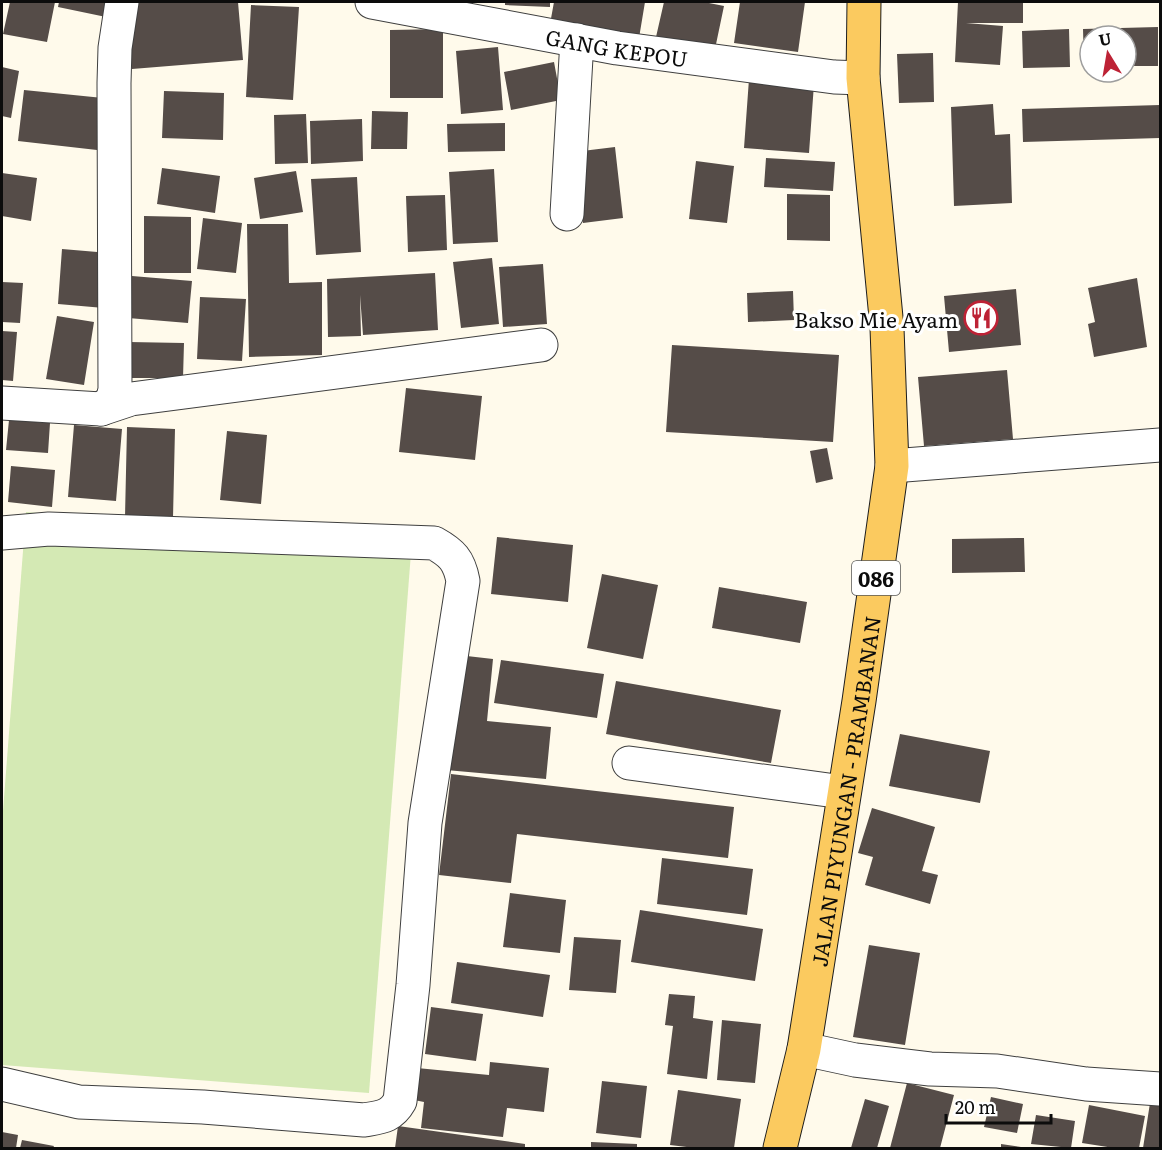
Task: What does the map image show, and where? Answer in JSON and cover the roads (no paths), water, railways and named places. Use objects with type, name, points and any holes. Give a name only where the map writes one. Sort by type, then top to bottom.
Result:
[{"type":"main road","name":"JALAN PIYUNGAN - PRAMBANAN","points":[[780,1149],[804,1049],[859,701],[892,466],[887,328],[863,78],[864,2]]},
{"type":"street","points":[[101,409],[112,401],[115,390],[115,71],[122,2]]},
{"type":"street","name":"GANG KEPOU","points":[[372,2],[577,40],[697,59],[834,77],[863,78]]},
{"type":"street","points":[[567,214],[577,40]]},
{"type":"street","points":[[2,403],[101,409],[131,399],[541,345]]},
{"type":"street","points":[[892,466],[1161,445]]},
{"type":"street","points":[[2,533],[48,529],[434,543],[451,552],[460,566],[464,581],[425,823],[412,996],[400,1101],[394,1112],[385,1117],[364,1120],[203,1107],[79,1102],[2,1084]]},
{"type":"street","points":[[629,764],[843,792]]},
{"type":"street","points":[[804,1049],[855,1060],[930,1069],[997,1071],[1086,1084],[1161,1089]]},
{"type":"place","name":"Bakso Mie Ayam","points":[[981,318]]}]
